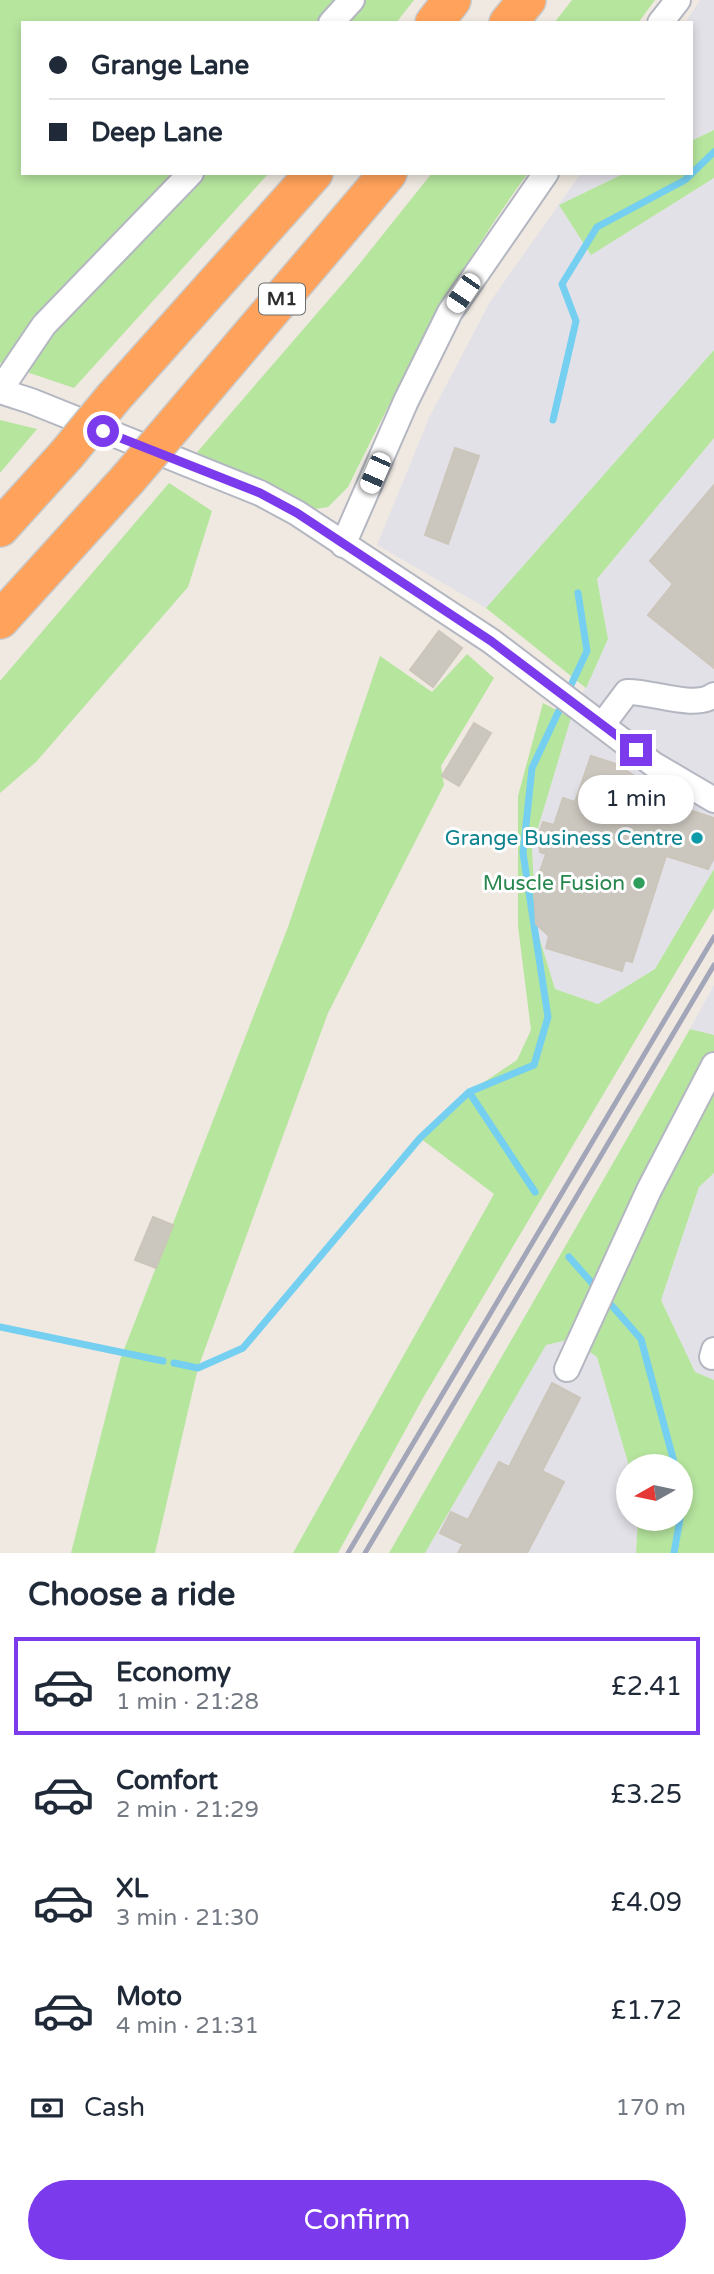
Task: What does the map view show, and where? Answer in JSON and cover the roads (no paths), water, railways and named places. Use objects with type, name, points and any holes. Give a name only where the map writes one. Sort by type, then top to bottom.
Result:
[{"type":"highway","points":[[436,21],[452,0]]},
{"type":"highway","points":[[510,21],[527,0]]},
{"type":"highway","points":[[0,528],[312,175]]},
{"type":"highway","name":"M1","points":[[0,620],[128,480],[386,175]]},
{"type":"street","points":[[333,21],[352,0]]},
{"type":"street","points":[[662,21],[678,0]]},
{"type":"street","points":[[189,175],[44,325],[0,391],[32,401],[260,493],[491,641],[653,764],[714,800]]},
{"type":"street","points":[[343,545],[406,401],[450,312],[545,175]]},
{"type":"street","points":[[603,724],[627,692],[645,691],[679,700],[708,699],[714,695]]},
{"type":"street","points":[[567,1369],[649,1190],[714,1065]]},
{"type":"waterway","points":[[693,172],[714,152]]},
{"type":"waterway","points":[[553,420],[576,321],[562,284],[597,227],[690,175]]},
{"type":"waterway","points":[[535,1192],[469,1092],[534,1065],[548,1017],[523,853],[532,768],[587,651],[578,593]]},
{"type":"waterway","points":[[174,1363],[198,1368],[243,1348],[420,1138],[469,1092]]},
{"type":"waterway","points":[[569,1257],[598,1290]]},
{"type":"waterway","points":[[606,1299],[641,1339],[672,1454]]},
{"type":"waterway","points":[[0,1327],[163,1361]]},
{"type":"waterway","points":[[674,1553],[678,1531]]},
{"type":"railway","points":[[348,1553],[714,937]]},
{"type":"railway","points":[[365,1553],[714,965]]},
{"type":"place","name":"Grange Business Centre","points":[[697,838]]},
{"type":"place","name":"Muscle Fusion","points":[[639,883]]}]
